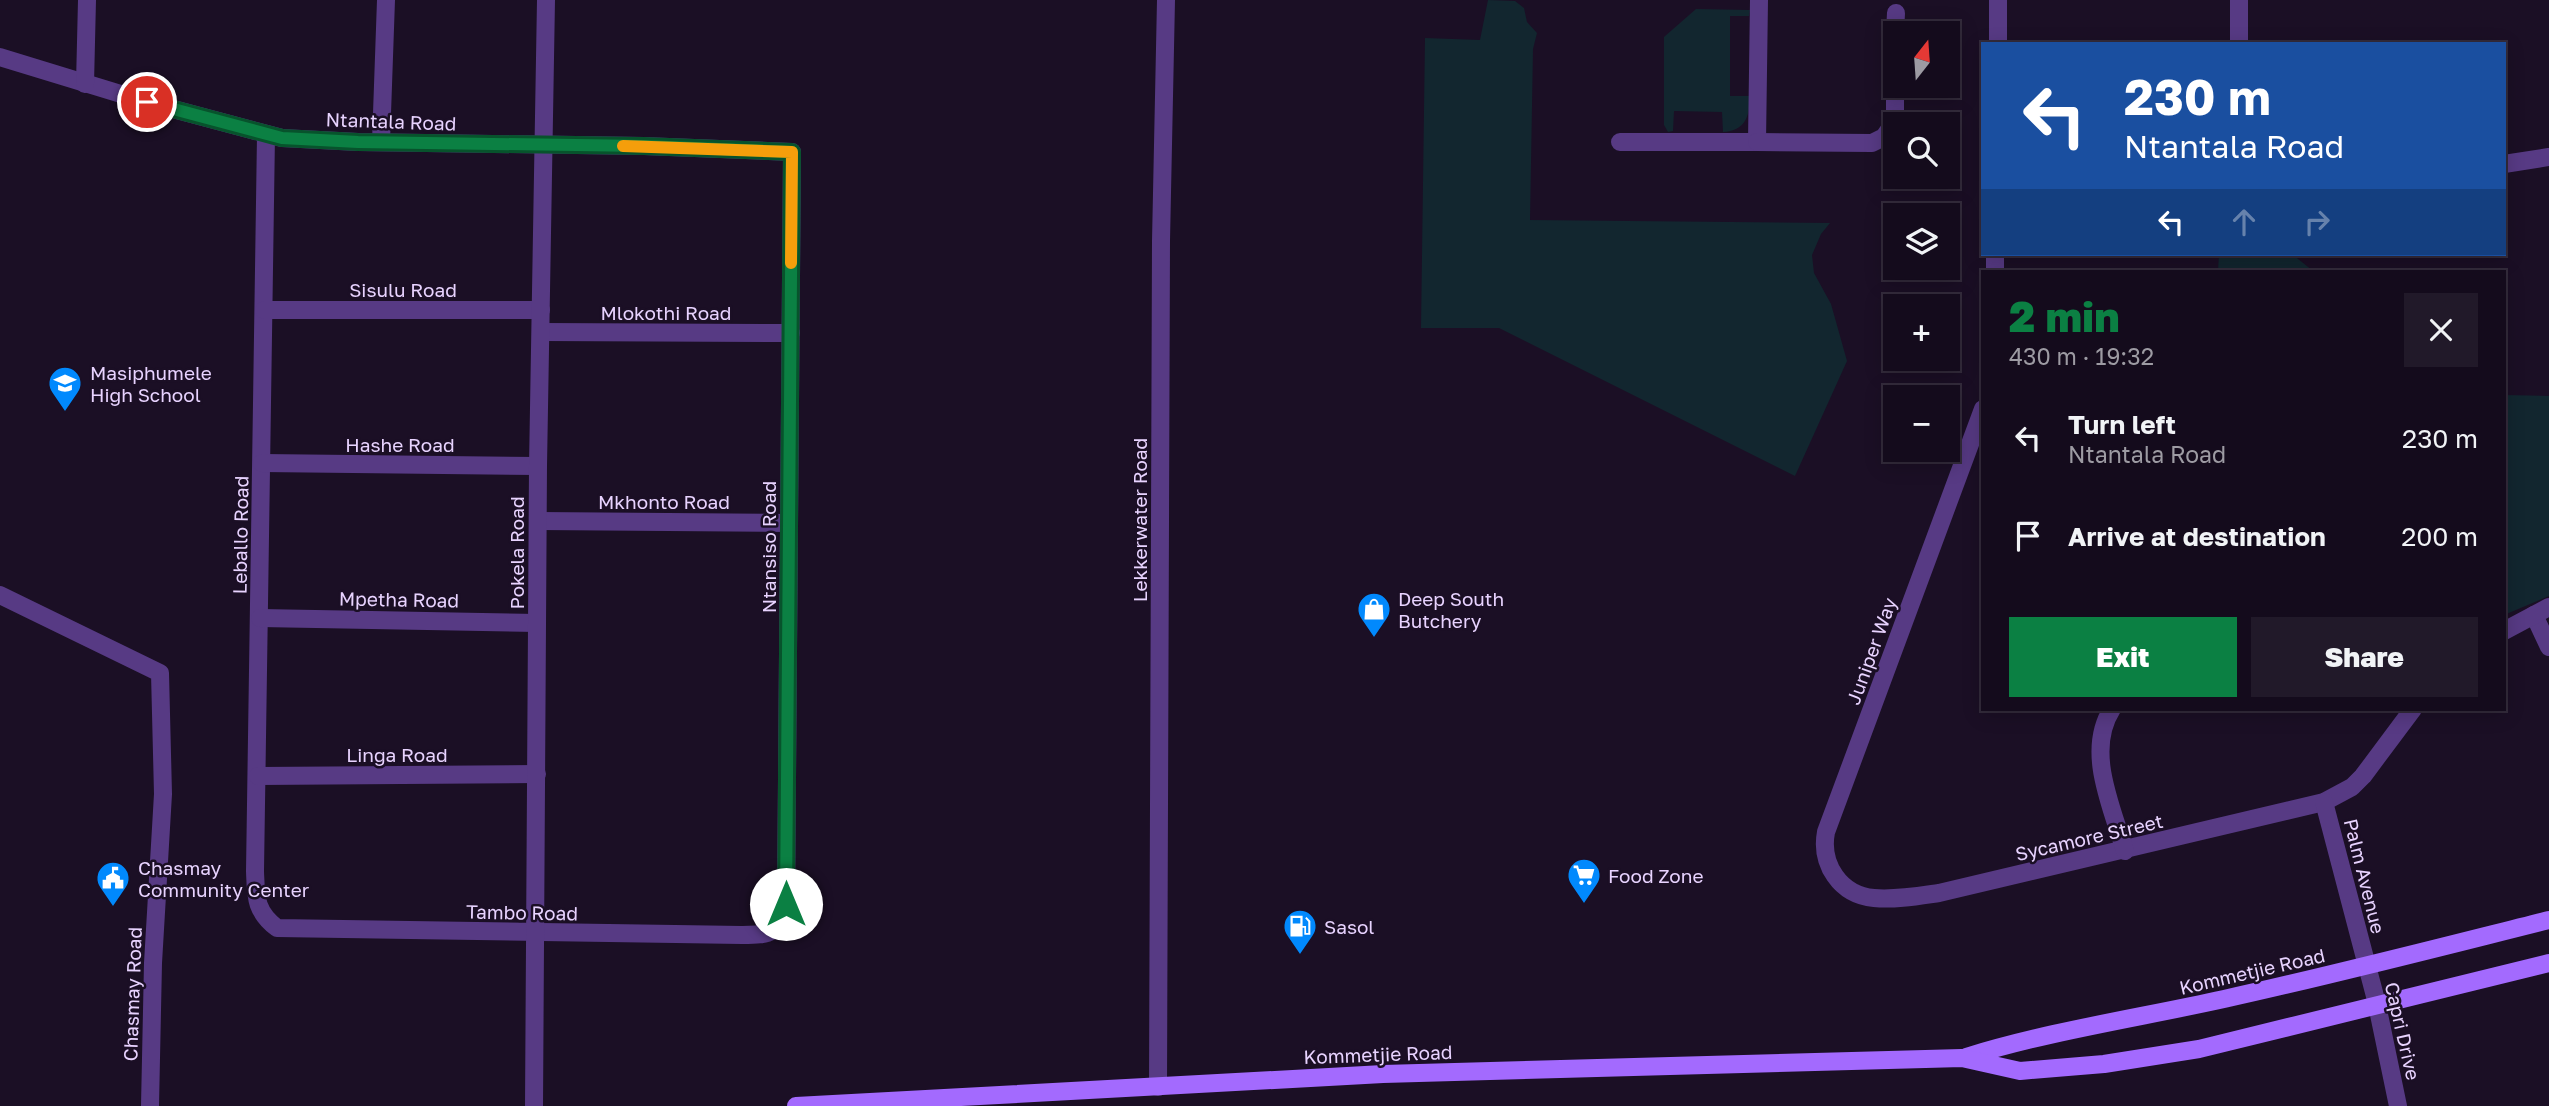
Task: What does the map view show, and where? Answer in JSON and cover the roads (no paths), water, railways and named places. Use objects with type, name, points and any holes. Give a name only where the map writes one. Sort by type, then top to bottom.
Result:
[{"type":"main road","name":"Kommetjie Road","points":[[1962,1059],[2022,1040],[2139,1018],[2317,979],[2549,920]]},
{"type":"main road","name":"Kommetjie Road","points":[[796,1106],[1383,1074],[1962,1059],[2020,1070],[2152,1058],[2199,1049],[2549,963]]},
{"type":"street","points":[[85,84],[87,0]]},
{"type":"street","points":[[381,142],[386,0]]},
{"type":"street","name":"Pokela Road","points":[[534,1106],[538,466],[546,0]]},
{"type":"street","name":"Lekkerwater Road","points":[[1158,1087],[1161,241],[1166,0]]},
{"type":"street","points":[[1757,142],[1759,0]]},
{"type":"street","points":[[1998,0],[1998,42]]},
{"type":"street","points":[[2239,0],[2239,42]]},
{"type":"street","points":[[1896,13],[1896,21]]},
{"type":"street","name":"Ntantala Road","points":[[0,57],[266,135],[381,142],[644,146],[792,152]]},
{"type":"street","points":[[1620,142],[1872,143],[1884,137],[1895,121],[1895,98]]},
{"type":"street","name":"Leballo Road","points":[[266,135],[256,894],[262,915],[277,928]]},
{"type":"street","name":"Ntansiso Road","points":[[767,935],[778,926],[786,904],[792,152]]},
{"type":"street","points":[[2506,164],[2549,157]]},
{"type":"street","name":"Sisulu Road","points":[[264,310],[541,310]]},
{"type":"street","name":"Mlokothi Road","points":[[541,332],[791,333]]},
{"type":"street","name":"Juniper Way","points":[[1863,896],[1848,889],[1834,876],[1824,848],[1826,832],[1981,414]]},
{"type":"street","name":"Hashe Road","points":[[262,463],[538,466]]},
{"type":"street","name":"Mkhonto Road","points":[[538,521],[789,523]]},
{"type":"street","name":"Chasmay Road","points":[[0,595],[160,673],[163,794],[153,963],[150,1106]]},
{"type":"street","points":[[2506,630],[2541,611],[2549,647]]},
{"type":"street","name":"Mpetha Road","points":[[260,618],[537,623]]},
{"type":"street","points":[[2111,711],[2102,730],[2100,760],[2126,851]]},
{"type":"street","name":"Palm Avenue","points":[[2366,965],[2324,802],[2352,787],[2363,776],[2412,711]]},
{"type":"street","name":"Linga Road","points":[[258,776],[537,774]]},
{"type":"street","name":"Sycamore Street","points":[[1863,896],[1882,898],[1939,893],[2126,851],[2324,802]]},
{"type":"street","name":"Tambo Road","points":[[277,928],[767,935]]},
{"type":"street","name":"Capri Drive","points":[[2366,965],[2398,1106]]},
{"type":"place","name":"Masiphumele High School","points":[[65,413]]},
{"type":"place","name":"Deep South Butchery","points":[[1374,639]]},
{"type":"place","name":"Food Zone","points":[[1584,905]]},
{"type":"place","name":"Chasmay Community Center","points":[[113,908]]},
{"type":"place","name":"Sasol","points":[[1300,956]]}]
